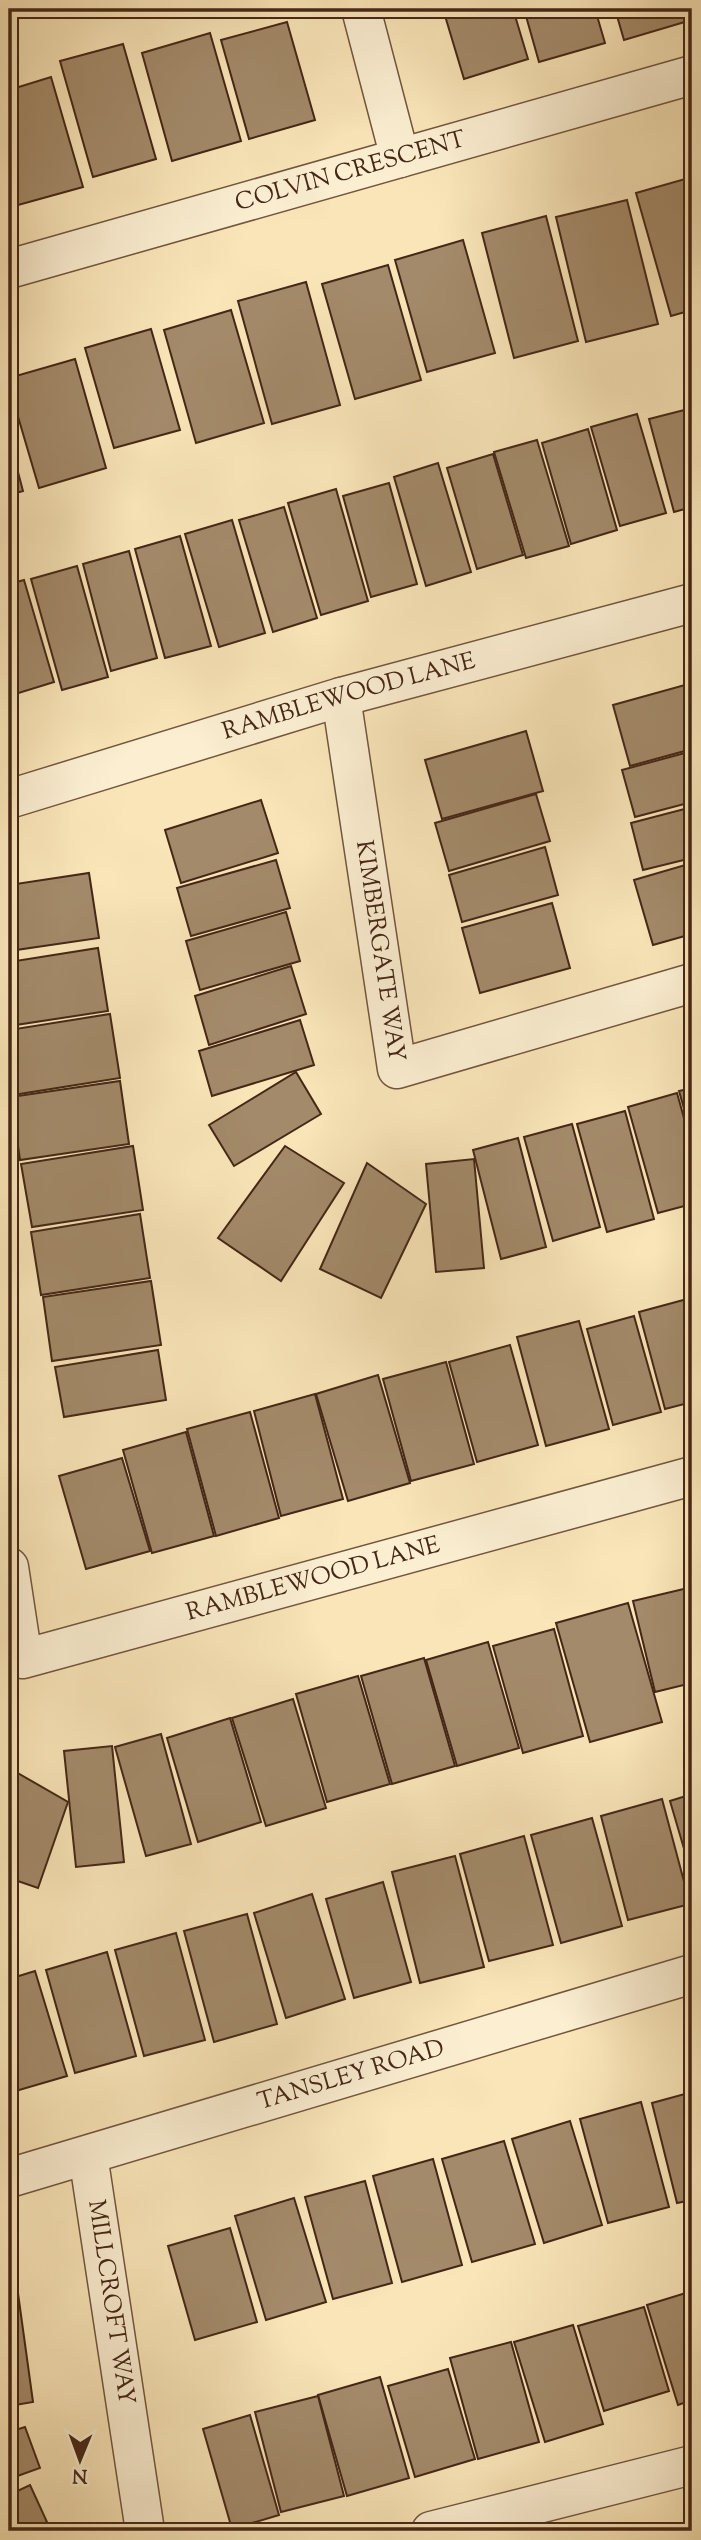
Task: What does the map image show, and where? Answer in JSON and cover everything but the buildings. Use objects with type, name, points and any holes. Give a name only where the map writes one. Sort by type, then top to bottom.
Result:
[{"type":"street","points":[[361,9],[400,158]]},
{"type":"street","name":"COLVIN CRESCENT","points":[[9,269],[692,75]]},
{"type":"street","name":"RAMBLEWOOD LANE","points":[[9,799],[341,696],[692,603]]},
{"type":"street","name":"KIMBERGATE WAY","points":[[341,696],[397,1069],[692,983]]},
{"type":"street","name":"RAMBLEWOOD LANE","points":[[9,1567],[23,1659],[692,1476]]},
{"type":"street","name":"TANSLEY ROAD","points":[[9,2178],[692,1974]]},
{"type":"street","name":"MILLCROFT WAY","points":[[88,2155],[145,2531]]},
{"type":"street","points":[[431,2531],[692,2465]]}]
